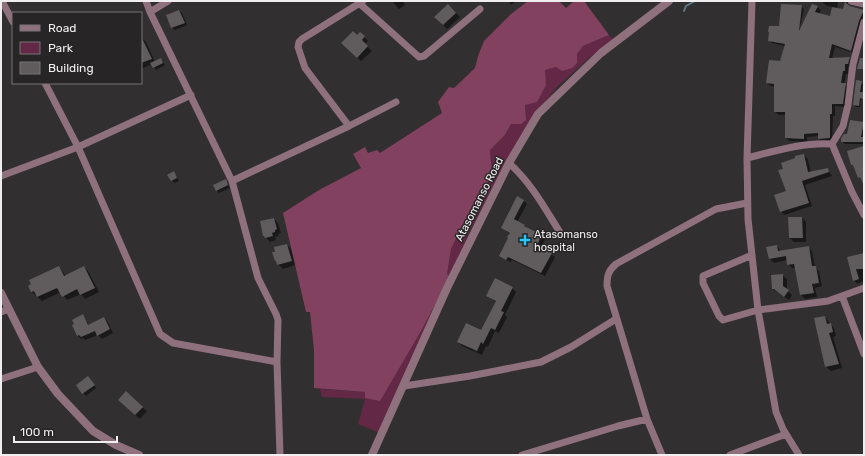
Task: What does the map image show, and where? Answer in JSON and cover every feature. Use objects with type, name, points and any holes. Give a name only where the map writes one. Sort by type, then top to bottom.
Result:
[{"type":"street","points":[[2,1],[12,20]]},
{"type":"street","points":[[146,1],[232,181],[258,278],[278,320],[277,362],[280,455]]},
{"type":"street","points":[[150,12],[168,1]]},
{"type":"street","name":"Atasomanso Road","points":[[372,455],[404,386],[446,288],[509,162],[538,114],[601,53],[669,1]]},
{"type":"street","points":[[752,1],[747,158],[747,203],[752,255],[758,310],[776,412],[779,421],[799,455]]},
{"type":"street","points":[[852,1],[864,4]]},
{"type":"street","points":[[349,126],[305,68],[298,47],[299,42],[302,39],[361,2],[419,57],[424,56],[480,9]]},
{"type":"street","points":[[832,144],[843,126],[848,105],[853,64],[864,22]]},
{"type":"street","points":[[45,84],[78,147],[160,334],[173,343],[277,362]]},
{"type":"street","points":[[1,176],[78,147],[191,95]]},
{"type":"street","points":[[232,181],[349,126],[396,102]]},
{"type":"street","points":[[747,158],[791,148],[818,144],[832,144]]},
{"type":"street","points":[[832,144],[852,192],[864,215]]},
{"type":"street","points":[[509,162],[531,186],[561,234]]},
{"type":"street","points":[[662,455],[647,419],[616,319],[607,286],[607,276],[610,269],[616,264],[716,209],[747,203]]},
{"type":"street","points":[[752,255],[703,276],[702,280],[721,318],[726,320],[758,310],[815,304],[864,288]]},
{"type":"street","points":[[1,293],[5,310],[38,367],[58,394],[93,431],[116,445],[139,455]]},
{"type":"street","points":[[842,296],[864,354]]},
{"type":"street","points":[[404,386],[541,362],[572,347],[616,319]]},
{"type":"street","points":[[1,379],[38,367]]},
{"type":"street","points":[[522,455],[618,426],[647,419]]},
{"type":"street","points":[[730,455],[786,434]]},
{"type":"green space","points":[[609,35],[614,40],[591,56],[557,87],[535,114],[500,173],[468,235],[450,277],[447,274],[451,249],[464,222],[483,194],[492,174],[490,150],[505,135],[511,124],[521,124],[526,111],[525,105],[545,69],[556,67],[576,54],[583,46]]},
{"type":"green space","points":[[446,284],[380,433],[358,424],[365,399],[322,397],[320,389],[365,392],[421,331]]},
{"type":"shaded area","points":[[528,1],[559,1],[566,8],[574,1],[584,1],[609,35],[583,46],[577,54],[577,63],[572,68],[562,71],[556,67],[545,70],[546,85],[537,102],[525,105],[526,120],[521,124],[511,124],[505,135],[490,150],[492,174],[483,194],[464,222],[451,249],[447,274],[450,277],[421,331],[380,401],[365,398],[365,392],[314,388],[314,350],[310,312],[306,312],[283,213],[319,190],[361,168],[353,154],[365,147],[368,153],[377,150],[380,153],[442,113],[438,102],[449,87],[454,88],[475,68],[484,41],[511,14]]},
{"type":"building","points":[[845,2],[850,6],[864,10],[859,21],[851,51],[832,44],[829,58],[850,57],[848,64],[845,64],[845,71],[843,71],[841,83],[846,83],[843,104],[832,104],[832,114],[830,114],[830,138],[818,139],[818,133],[804,134],[804,139],[785,138],[785,112],[774,112],[774,84],[766,83],[769,60],[780,61],[785,44],[768,41],[769,26],[779,26],[781,4],[802,5],[799,31],[812,4],[818,6],[815,12],[830,16],[832,7],[843,9]]},
{"type":"building","points":[[448,4],[456,13],[443,25],[434,17]]},
{"type":"building","points":[[179,10],[185,23],[171,28],[166,15]]},
{"type":"building","points":[[353,31],[357,35],[360,32],[365,36],[362,40],[368,46],[357,58],[341,43]]},
{"type":"building","points":[[142,38],[152,59],[142,63]]},
{"type":"building","points":[[161,58],[163,63],[153,68],[150,63]]},
{"type":"building","points":[[860,58],[864,58],[864,69],[857,69]]},
{"type":"building","points":[[856,80],[862,81],[860,92],[864,92],[864,99],[860,98],[859,106],[853,105]]},
{"type":"building","points":[[850,120],[864,122],[861,137],[864,137],[864,142],[841,142],[841,138],[844,134],[847,134]]},
{"type":"building","points":[[864,146],[864,186],[860,177],[858,178],[853,165],[851,165],[847,151]]},
{"type":"building","points":[[804,154],[808,172],[828,168],[829,172],[802,181],[809,203],[780,212],[774,195],[786,191],[778,170],[783,169],[781,163],[795,158],[795,156]]},
{"type":"building","points":[[174,171],[177,178],[171,181],[167,175]]},
{"type":"building","points":[[226,179],[228,185],[216,191],[213,185]]},
{"type":"building","points":[[517,196],[524,200],[514,219],[542,235],[537,245],[552,253],[541,273],[508,257],[506,260],[499,256],[510,233],[501,228]]},
{"type":"building","points":[[788,217],[802,217],[803,238],[789,238]]},
{"type":"building","points":[[274,218],[277,229],[272,233],[273,236],[265,238],[263,236],[260,221]]},
{"type":"building","points":[[287,244],[292,261],[277,265],[272,252],[275,252],[274,247]]},
{"type":"building","points":[[777,245],[778,251],[809,246],[812,266],[816,266],[819,283],[812,284],[814,293],[800,295],[794,264],[787,265],[786,256],[769,259],[766,247]]},
{"type":"building","points":[[864,253],[864,269],[856,269],[859,279],[853,281],[847,257]]},
{"type":"building","points":[[59,266],[64,276],[84,266],[95,288],[80,295],[77,289],[62,297],[57,288],[37,297],[34,291],[31,292],[28,286],[31,284],[29,280]]},
{"type":"building","points":[[783,274],[783,286],[789,290],[784,297],[772,289],[771,275]]},
{"type":"building","points":[[495,278],[513,287],[501,311],[504,312],[495,330],[491,328],[483,344],[481,342],[477,351],[457,342],[466,323],[481,330],[496,301],[486,296]]},
{"type":"building","points":[[83,314],[88,325],[104,317],[110,329],[97,336],[95,331],[81,337],[79,335],[77,336],[72,325],[74,324],[72,320]]},
{"type":"building","points":[[825,316],[827,324],[831,323],[833,332],[829,333],[839,364],[825,367],[814,318]]},
{"type":"building","points":[[88,376],[95,385],[82,394],[76,385]]},
{"type":"building","points":[[126,391],[143,407],[135,415],[118,400]]},
{"type":"waterway","points":[[684,11],[686,6],[695,1]]},
{"type":"place","name":"Atasomanso hospital","points":[[525,240]]}]
